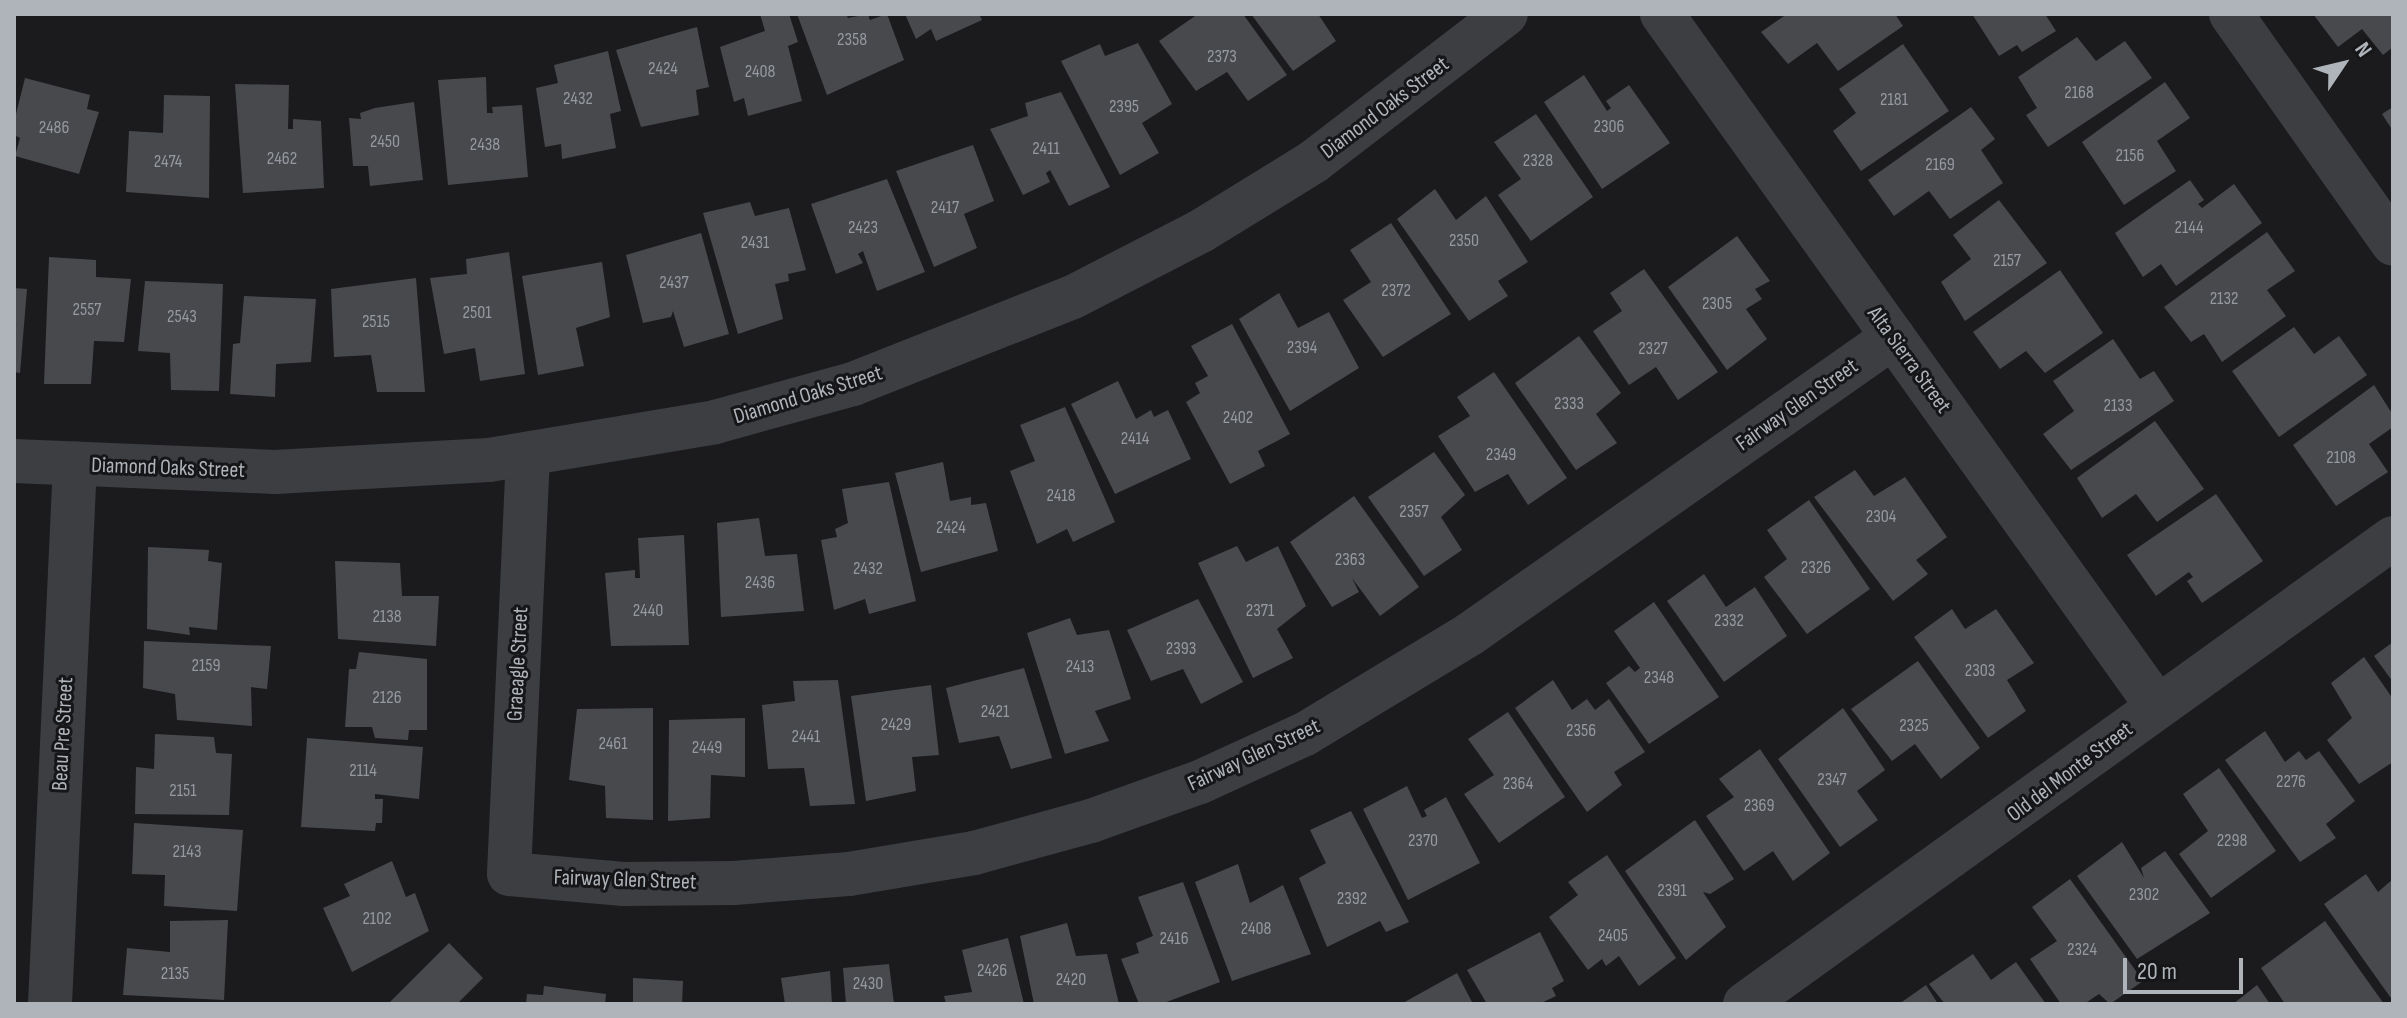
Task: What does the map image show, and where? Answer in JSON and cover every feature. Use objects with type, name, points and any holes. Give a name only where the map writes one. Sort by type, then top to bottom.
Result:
[{"type":"street","name":"Diamond Oaks Street","points":[[14,461],[275,472],[391,469],[528,455],[715,422],[853,384],[1073,297],[1201,231],[1313,162],[1506,14]]},
{"type":"street","name":"Alta Sierra Street","points":[[1662,14],[2157,706]]},
{"type":"street","points":[[2231,14],[2393,244]]},
{"type":"street","name":"Fairway Glen Street","points":[[509,874],[624,884],[734,883],[849,874],[989,849],[1091,821],[1200,782],[1305,734],[1406,677],[1893,337]]},
{"type":"street","name":"Graeagle Street","points":[[509,874],[528,455]]},
{"type":"street","name":"Beau Pre Street","points":[[50,1004],[75,464]]},
{"type":"street","name":"Old del Monte Street","points":[[1745,1004],[1965,851],[2157,706],[2393,538]]},
{"type":"building","points":[[760,14],[789,14],[798,42],[788,46],[802,101],[748,116],[744,98],[734,102],[720,47],[765,31]]},
{"type":"building","points":[[797,14],[846,14],[848,18],[868,14],[870,20],[887,14],[904,60],[827,95]]},
{"type":"building","points":[[905,14],[979,14],[982,20],[936,41],[931,29],[916,39]]},
{"type":"building","points":[[1198,14],[1243,14],[1287,75],[1248,101],[1227,72],[1196,91],[1159,41]]},
{"type":"building","points":[[1251,14],[1318,14],[1336,41],[1293,71]]},
{"type":"building","points":[[1787,14],[1895,14],[1903,26],[1838,71],[1817,43],[1788,64],[1761,32]]},
{"type":"building","points":[[1972,14],[2045,14],[2056,31],[2022,52],[2017,45],[1999,56]]},
{"type":"building","points":[[2313,14],[2393,14],[2393,47],[2383,55],[2362,29],[2338,47]]},
{"type":"building","points":[[697,27],[709,87],[696,90],[699,115],[641,127],[616,50]]},
{"type":"building","points":[[2077,37],[2096,61],[2125,41],[2152,78],[2048,147],[2026,115],[2037,108],[2018,77]]},
{"type":"building","points":[[1138,43],[1172,104],[1142,123],[1159,153],[1120,175],[1061,61],[1100,44],[1105,56]]},
{"type":"building","points":[[1903,44],[1949,111],[1861,171],[1833,131],[1856,113],[1839,89]]},
{"type":"building","points":[[608,51],[621,111],[610,114],[616,148],[562,159],[561,144],[545,147],[536,88],[558,83],[554,65]]},
{"type":"building","points":[[1584,75],[1607,111],[1611,108],[1606,101],[1629,85],[1670,143],[1602,189],[1544,102]]},
{"type":"building","points":[[486,77],[487,113],[493,113],[492,107],[522,105],[528,177],[448,185],[438,80]]},
{"type":"building","points":[[25,78],[90,95],[87,109],[99,112],[79,174],[15,156],[20,138],[14,135],[14,122]]},
{"type":"building","points":[[2165,82],[2190,118],[2157,141],[2176,171],[2124,205],[2082,142]]},
{"type":"building","points":[[235,84],[289,85],[288,129],[293,129],[293,119],[321,121],[324,188],[243,193]]},
{"type":"building","points":[[1061,92],[1110,187],[1069,206],[1050,170],[1046,173],[1050,182],[1023,195],[990,129],[1028,116],[1025,103]]},
{"type":"building","points":[[164,95],[210,96],[209,198],[126,192],[129,131],[163,133]]},
{"type":"building","points":[[414,102],[423,180],[370,186],[368,166],[353,166],[349,118],[361,119],[360,113],[375,108]]},
{"type":"building","points":[[1971,107],[1995,139],[1981,150],[2003,183],[1950,219],[1929,191],[1894,216],[1868,180]]},
{"type":"building","points":[[2393,107],[2393,131],[2382,114]]},
{"type":"building","points":[[1536,114],[1593,197],[1531,241],[1498,195],[1521,179],[1494,142]]},
{"type":"building","points":[[973,145],[994,201],[964,214],[977,248],[934,267],[896,171]]},
{"type":"building","points":[[887,179],[925,272],[877,291],[863,251],[858,254],[863,263],[836,274],[811,204]]},
{"type":"building","points":[[2190,180],[2204,200],[2198,204],[2202,208],[2234,184],[2262,223],[2176,286],[2161,264],[2143,277],[2115,233]]},
{"type":"building","points":[[1435,189],[1456,220],[1486,196],[1528,262],[1498,281],[1508,296],[1469,321],[1397,219]]},
{"type":"building","points":[[1999,200],[2047,263],[1965,321],[1941,282],[1971,259],[1953,235]]},
{"type":"building","points":[[750,202],[755,216],[789,208],[806,270],[788,274],[789,281],[775,284],[783,319],[738,334],[703,213]]},
{"type":"building","points":[[1391,223],[1451,314],[1383,357],[1343,300],[1371,282],[1350,250]]},
{"type":"building","points":[[2267,232],[2295,271],[2267,290],[2286,316],[2222,362],[2204,334],[2191,342],[2164,307]]},
{"type":"building","points":[[701,233],[729,334],[684,347],[673,311],[671,317],[643,323],[626,255]]},
{"type":"building","points":[[1737,236],[1770,281],[1755,289],[1762,299],[1746,309],[1767,339],[1727,370],[1668,287]]},
{"type":"building","points":[[509,252],[525,374],[480,381],[475,348],[444,354],[430,278],[467,274],[466,259]]},
{"type":"building","points":[[49,257],[96,260],[96,277],[131,279],[124,342],[94,341],[91,384],[44,384]]},
{"type":"building","points":[[602,262],[610,317],[576,328],[584,366],[538,375],[522,276]]},
{"type":"building","points":[[1644,269],[1718,372],[1678,400],[1656,367],[1629,385],[1593,331],[1622,311],[1610,293]]},
{"type":"building","points":[[2060,270],[2103,333],[2045,373],[2026,351],[2000,369],[1973,332]]},
{"type":"building","points":[[416,278],[425,392],[377,392],[371,355],[334,357],[331,289]]},
{"type":"building","points":[[145,281],[223,284],[219,391],[171,390],[170,353],[138,351]]},
{"type":"building","points":[[14,288],[27,289],[20,373],[14,372]]},
{"type":"building","points":[[1279,293],[1298,328],[1329,312],[1359,368],[1290,411],[1239,319]]},
{"type":"building","points":[[244,296],[316,299],[311,362],[276,364],[275,397],[230,394],[233,344],[240,343]]},
{"type":"building","points":[[1232,324],[1290,434],[1258,451],[1265,466],[1230,484],[1186,402],[1200,393],[1195,383],[1208,376],[1191,346]]},
{"type":"building","points":[[2294,327],[2314,354],[2339,336],[2367,375],[2279,437],[2232,371]]},
{"type":"building","points":[[1579,336],[1621,393],[1596,414],[1617,443],[1576,470],[1515,383]]},
{"type":"building","points":[[2113,339],[2140,379],[2154,371],[2174,401],[2071,470],[2043,434],[2074,411],[2053,381]]},
{"type":"building","points":[[1494,372],[1567,478],[1528,505],[1508,474],[1475,492],[1438,436],[1470,416],[1457,397]]},
{"type":"building","points":[[1118,381],[1136,419],[1151,410],[1154,417],[1168,410],[1191,459],[1115,494],[1071,404]]},
{"type":"building","points":[[2374,385],[2393,415],[2393,427],[2369,444],[2388,472],[2336,506],[2293,445]]},
{"type":"building","points":[[1065,407],[1115,522],[1073,542],[1067,529],[1037,544],[1010,471],[1035,461],[1020,425]]},
{"type":"building","points":[[2155,421],[2204,489],[2157,522],[2136,494],[2102,518],[2077,478]]},
{"type":"building","points":[[1434,452],[1465,495],[1441,517],[1462,550],[1424,576],[1368,497]]},
{"type":"building","points":[[943,462],[950,501],[971,497],[971,505],[986,503],[998,551],[921,572],[895,473]]},
{"type":"building","points":[[1855,470],[1874,496],[1905,477],[1947,537],[1916,560],[1928,574],[1893,601],[1814,497]]},
{"type":"building","points":[[889,482],[916,601],[869,614],[865,599],[834,610],[821,540],[837,537],[835,529],[848,523],[842,489]]},
{"type":"building","points":[[2216,494],[2263,561],[2202,603],[2187,581],[2193,577],[2189,572],[2156,596],[2127,555]]},
{"type":"building","points":[[1354,496],[1419,587],[1380,616],[1352,578],[1359,592],[1332,607],[1290,542]]},
{"type":"building","points":[[1809,500],[1870,589],[1807,634],[1764,577],[1787,559],[1767,530]]},
{"type":"building","points":[[759,518],[765,556],[797,554],[804,611],[721,617],[717,523]]},
{"type":"building","points":[[684,535],[689,645],[611,646],[605,573],[635,570],[635,578],[640,578],[638,538]]},
{"type":"building","points":[[1237,546],[1246,562],[1278,546],[1306,606],[1277,629],[1293,658],[1253,678],[1198,563]]},
{"type":"building","points":[[148,547],[209,550],[208,561],[222,563],[217,630],[189,627],[190,635],[147,629]]},
{"type":"building","points":[[335,561],[400,563],[402,596],[439,596],[436,646],[338,639]]},
{"type":"building","points":[[1704,574],[1726,607],[1755,587],[1787,636],[1724,682],[1667,601]]},
{"type":"building","points":[[1198,599],[1243,682],[1201,704],[1183,669],[1151,681],[1127,630]]},
{"type":"building","points":[[1654,602],[1719,697],[1649,744],[1606,683],[1629,666],[1635,672],[1640,668],[1614,631]]},
{"type":"building","points":[[1952,609],[1965,629],[1996,609],[2034,663],[2007,680],[2026,711],[1988,738],[1914,637]]},
{"type":"building","points":[[1070,618],[1077,635],[1109,630],[1131,699],[1095,711],[1109,741],[1065,754],[1027,633]]},
{"type":"building","points":[[144,641],[271,646],[267,689],[251,687],[252,726],[177,720],[175,694],[143,688]]},
{"type":"building","points":[[2393,642],[2393,682],[2374,656]]},
{"type":"building","points":[[359,652],[427,659],[427,730],[409,730],[408,740],[375,738],[372,727],[345,727],[349,669],[356,669]]},
{"type":"building","points":[[2364,657],[2393,699],[2393,762],[2359,784],[2327,740],[2352,718],[2331,683]]},
{"type":"building","points":[[1918,661],[1980,748],[1941,779],[1915,744],[1892,761],[1851,709]]},
{"type":"building","points":[[1024,668],[1052,758],[1011,769],[999,736],[959,743],[946,688]]},
{"type":"building","points":[[838,680],[855,804],[810,806],[804,768],[768,769],[762,705],[795,701],[793,681]]},
{"type":"building","points":[[1553,680],[1572,710],[1587,699],[1595,710],[1609,699],[1645,752],[1614,772],[1622,785],[1587,812],[1515,708]]},
{"type":"building","points":[[931,685],[939,755],[912,757],[916,791],[866,801],[851,696]]},
{"type":"building","points":[[653,708],[653,820],[606,818],[605,786],[569,780],[577,709]]},
{"type":"building","points":[[1843,708],[1885,770],[1857,791],[1878,820],[1840,847],[1778,759]]},
{"type":"building","points":[[1508,712],[1565,797],[1499,843],[1464,794],[1494,775],[1468,739]]},
{"type":"building","points":[[745,718],[745,777],[711,775],[710,818],[668,821],[669,720]]},
{"type":"building","points":[[2265,731],[2285,762],[2299,751],[2306,760],[2319,751],[2355,801],[2326,824],[2336,838],[2300,862],[2225,760]]},
{"type":"building","points":[[155,734],[214,737],[216,753],[232,754],[229,815],[135,814],[136,767],[154,769]]},
{"type":"building","points":[[307,738],[423,747],[419,799],[375,794],[375,799],[383,799],[382,823],[376,823],[375,831],[301,827]]},
{"type":"building","points":[[1760,749],[1830,853],[1793,881],[1773,851],[1744,871],[1706,816],[1734,797],[1719,779]]},
{"type":"building","points":[[2219,768],[2276,851],[2211,898],[2179,854],[2208,831],[2183,794]]},
{"type":"building","points":[[1407,786],[1422,818],[1427,816],[1424,810],[1446,797],[1480,863],[1408,900],[1363,809]]},
{"type":"building","points":[[1351,811],[1409,922],[1386,932],[1380,921],[1327,947],[1299,878],[1326,863],[1310,830]]},
{"type":"building","points":[[1695,820],[1734,879],[1710,894],[1703,892],[1726,927],[1686,960],[1625,871]]},
{"type":"building","points":[[134,823],[243,830],[237,911],[164,906],[165,875],[132,874]]},
{"type":"building","points":[[2122,842],[2144,878],[2141,868],[2165,851],[2210,913],[2137,959],[2077,876]]},
{"type":"building","points":[[1607,855],[1676,958],[1639,986],[1619,956],[1606,966],[1602,959],[1588,970],[1549,917],[1578,895],[1568,882]]},
{"type":"building","points":[[392,861],[406,897],[415,893],[429,931],[352,972],[323,908],[350,896],[344,884]]},
{"type":"building","points":[[1238,864],[1250,903],[1283,885],[1311,954],[1232,981],[1195,882]]},
{"type":"building","points":[[2366,874],[2378,892],[2393,879],[2393,1001],[2324,904]]},
{"type":"building","points":[[2070,879],[2143,981],[2110,1004],[2099,994],[2084,1004],[2061,1004],[2030,959],[2057,941],[2032,907]]},
{"type":"building","points":[[1183,882],[1220,982],[1161,1004],[1139,1004],[1121,959],[1139,953],[1136,943],[1153,936],[1138,897]]},
{"type":"building","points":[[228,920],[224,1000],[123,995],[127,948],[170,952],[170,921]]},
{"type":"building","points":[[2325,921],[2384,1004],[2285,1004],[2261,968]]},
{"type":"building","points":[[1067,923],[1076,956],[1107,954],[1119,1004],[1034,1004],[1020,936]]},
{"type":"building","points":[[1540,932],[1564,981],[1552,988],[1556,996],[1539,1004],[1487,1004],[1467,970]]},
{"type":"building","points":[[1008,938],[1024,1004],[946,1004],[944,996],[972,992],[962,950]]},
{"type":"building","points":[[449,943],[483,978],[457,1004],[388,1004]]},
{"type":"building","points":[[1973,954],[1991,980],[2016,962],[2046,1004],[1945,1004],[1929,984]]},
{"type":"building","points":[[889,964],[894,1004],[846,1004],[843,968]]},
{"type":"building","points":[[830,971],[832,1004],[785,1004],[781,978]]},
{"type":"building","points":[[1457,973],[1473,1004],[1401,1004]]},
{"type":"building","points":[[633,978],[683,981],[682,1004],[633,1004]]},
{"type":"building","points":[[1926,985],[1938,1004],[1899,1004]]},
{"type":"building","points":[[2257,985],[2270,1004],[2233,1004]]},
{"type":"building","points":[[544,986],[606,994],[605,1004],[526,1004],[527,994],[543,995]]}]
